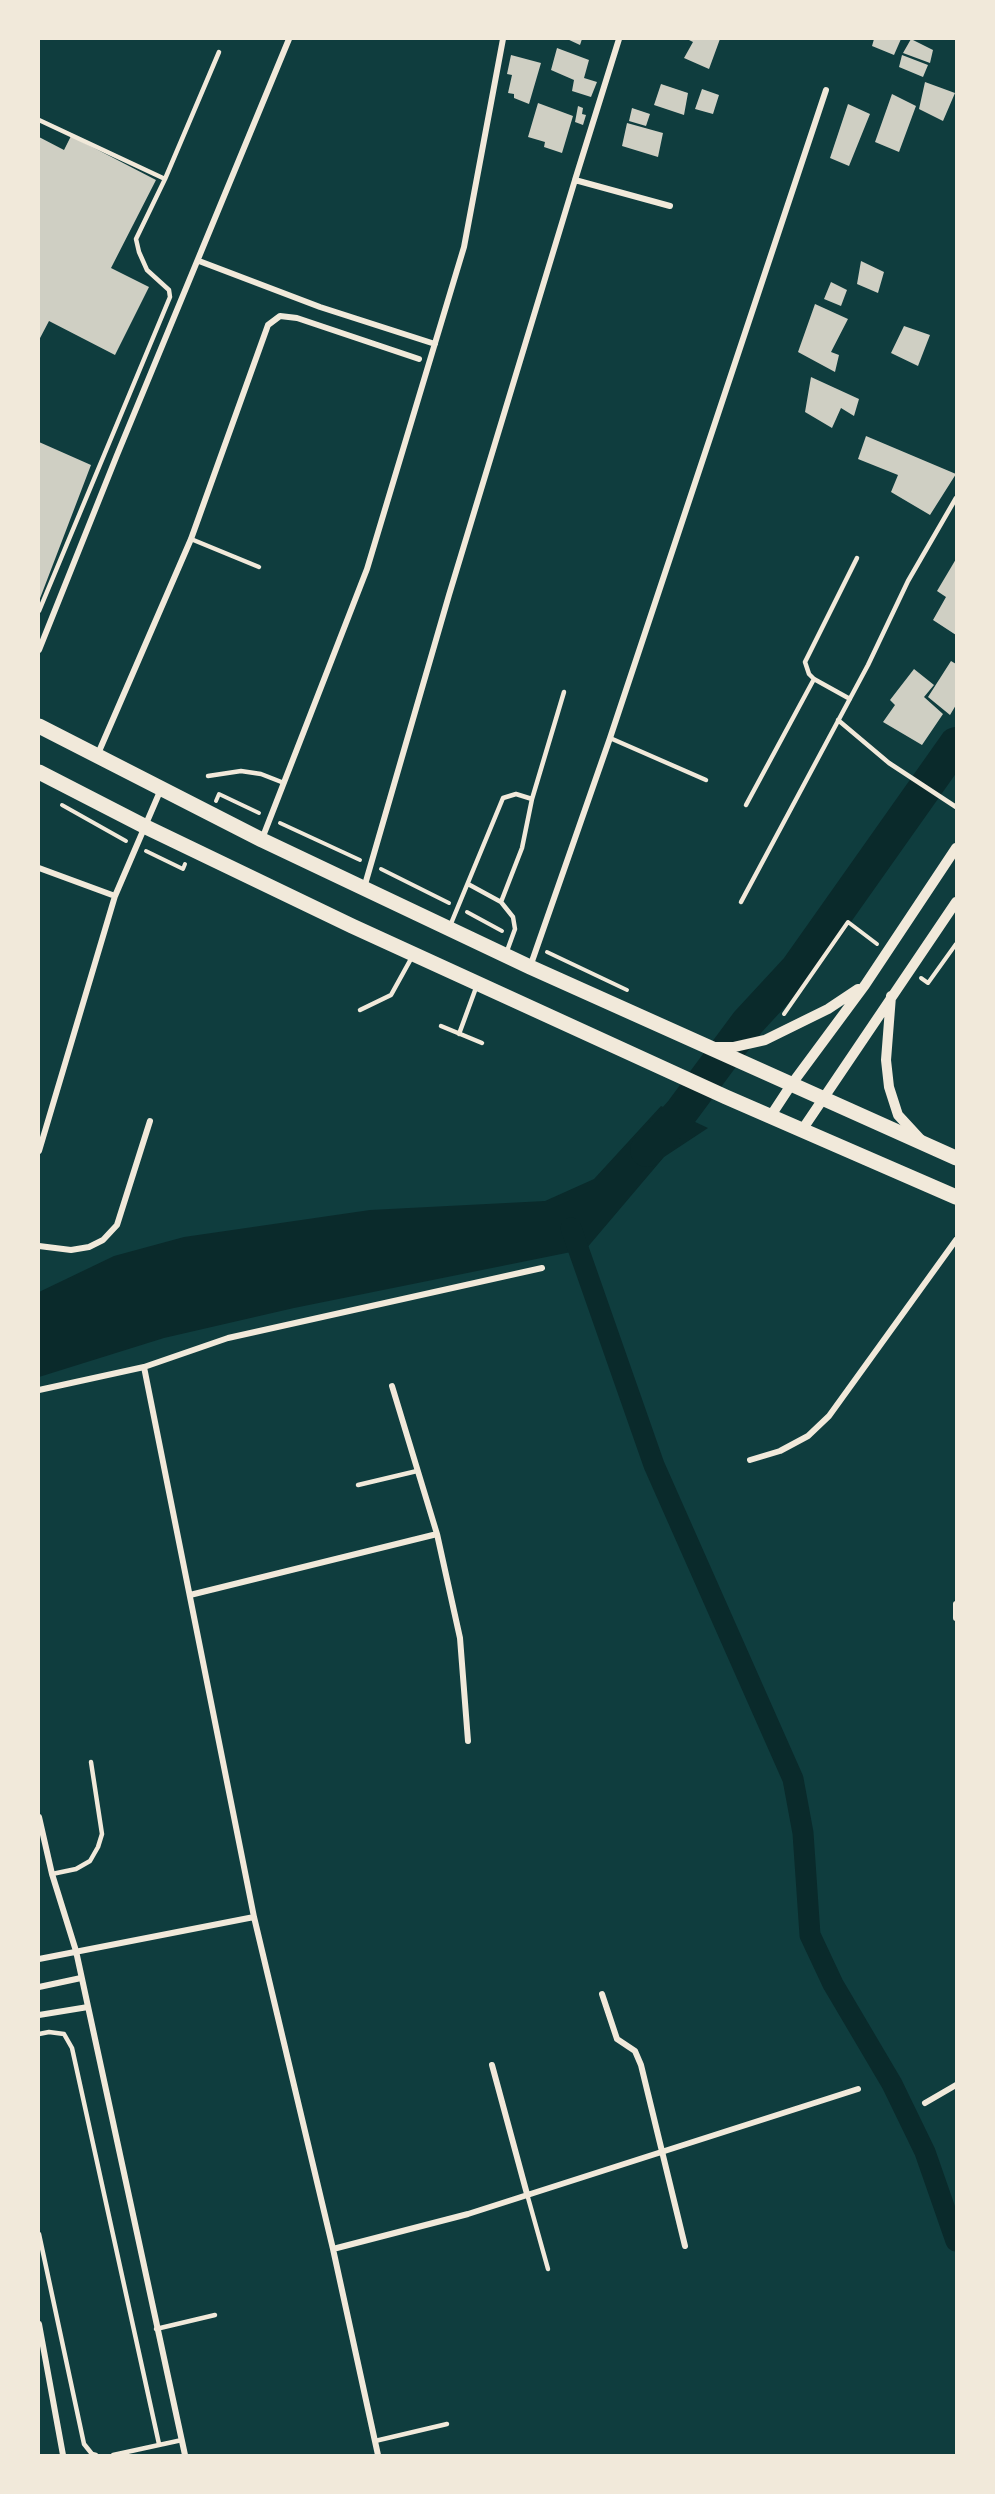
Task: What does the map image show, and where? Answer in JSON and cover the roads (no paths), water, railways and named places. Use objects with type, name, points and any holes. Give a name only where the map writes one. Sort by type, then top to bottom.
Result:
[{"type":"main road","points":[[39,726],[262,840],[449,929],[742,1064],[956,1158]]},
{"type":"main road","points":[[39,772],[146,827],[413,954],[770,1117],[956,1197]]},
{"type":"street","points":[[39,650],[289,39]]},
{"type":"street","points":[[262,840],[367,569],[435,344],[464,247],[503,39]]},
{"type":"street","points":[[364,888],[449,595],[619,39]]},
{"type":"street","points":[[530,967],[610,738],[826,90]]},
{"type":"street","points":[[575,180],[670,206]]},
{"type":"street","points":[[199,261],[320,307],[435,344]]},
{"type":"street","points":[[96,756],[191,539],[264,336],[272,320],[280,316],[297,318],[419,359]]},
{"type":"street","points":[[39,1151],[115,896],[161,789]]},
{"type":"street","points":[[770,1117],[865,985],[956,848]]},
{"type":"street","points":[[39,868],[115,896]]},
{"type":"street","points":[[802,1130],[821,1098],[956,902]]},
{"type":"street","points":[[707,1048],[734,1047],[765,1040],[828,1009],[865,985]]},
{"type":"street","points":[[891,996],[886,1060],[889,1087],[898,1115],[925,1144]]},
{"type":"street","points":[[39,1246],[71,1250],[89,1247],[103,1240],[117,1225],[150,1121]]},
{"type":"street","points":[[750,1460],[780,1451],[808,1436],[829,1416],[956,1240]]},
{"type":"street","points":[[39,1390],[144,1367],[228,1338],[542,1268]]},
{"type":"street","points":[[144,1367],[254,1917],[333,2249],[378,2455]]},
{"type":"street","points":[[392,1386],[437,1534],[460,1638],[468,1741]]},
{"type":"street","points":[[190,1595],[437,1534]]},
{"type":"street","points":[[956,1604],[956,1618]]},
{"type":"street","points":[[39,1817],[52,1874],[76,1951],[185,2455]]},
{"type":"street","points":[[39,1959],[254,1917]]},
{"type":"street","points":[[39,1987],[81,1978]]},
{"type":"street","points":[[602,1994],[617,2039],[635,2051],[641,2065],[685,2246]]},
{"type":"street","points":[[39,2015],[88,2007]]},
{"type":"street","points":[[492,2065],[527,2194]]},
{"type":"street","points":[[926,2103],[956,2085]]},
{"type":"street","points":[[333,2249],[468,2214],[858,2089]]},
{"type":"street","points":[[39,2326],[63,2455]]},
{"type":"lane","points":[[39,611],[170,297],[168,290],[147,270],[136,239],[165,179],[219,52]]},
{"type":"lane","points":[[39,120],[165,179]]},
{"type":"lane","points":[[741,902],[850,699],[908,581],[956,498]]},
{"type":"lane","points":[[191,539],[259,567]]},
{"type":"lane","points":[[850,699],[814,680],[805,662],[857,558]]},
{"type":"lane","points":[[746,804],[814,680]]},
{"type":"lane","points":[[501,902],[522,848],[532,799],[564,692]]},
{"type":"lane","points":[[838,720],[889,763],[956,807]]},
{"type":"lane","points":[[610,738],[706,780]]},
{"type":"lane","points":[[208,776],[241,771],[261,774],[284,783]]},
{"type":"lane","points":[[449,929],[503,798],[516,794],[532,799]]},
{"type":"lane","points":[[468,884],[501,902],[513,917],[515,928],[506,955]]},
{"type":"lane","points":[[360,1010],[391,994],[413,954]]},
{"type":"lane","points":[[459,1034],[478,984]]},
{"type":"lane","points":[[441,1026],[482,1043]]},
{"type":"lane","points":[[358,1485],[417,1471]]},
{"type":"lane","points":[[52,1874],[76,1869],[90,1862],[98,1847],[102,1834],[91,1762]]},
{"type":"lane","points":[[39,2034],[49,2032],[64,2034],[72,2048],[159,2444]]},
{"type":"lane","points":[[527,2194],[548,2269]]},
{"type":"lane","points":[[39,2234],[84,2444],[92,2454],[96,2455]]},
{"type":"lane","points":[[156,2329],[215,2315]]},
{"type":"lane","points":[[375,2441],[447,2424]]},
{"type":"lane","points":[[113,2455],[182,2440]]},
{"type":"water","points":[[661,1106],[708,1128],[664,1157],[586,1249],[294,1308],[164,1338],[39,1377],[39,1292],[114,1256],[184,1237],[370,1210],[545,1201],[594,1179]]},
{"type":"waterway","points":[[647,1150],[682,1111],[748,1022],[797,969],[956,744]]},
{"type":"waterway","points":[[571,1228],[654,1465],[793,1779],[803,1833],[810,1935],[833,1984],[892,2084],[925,2152],[956,2241]]}]
